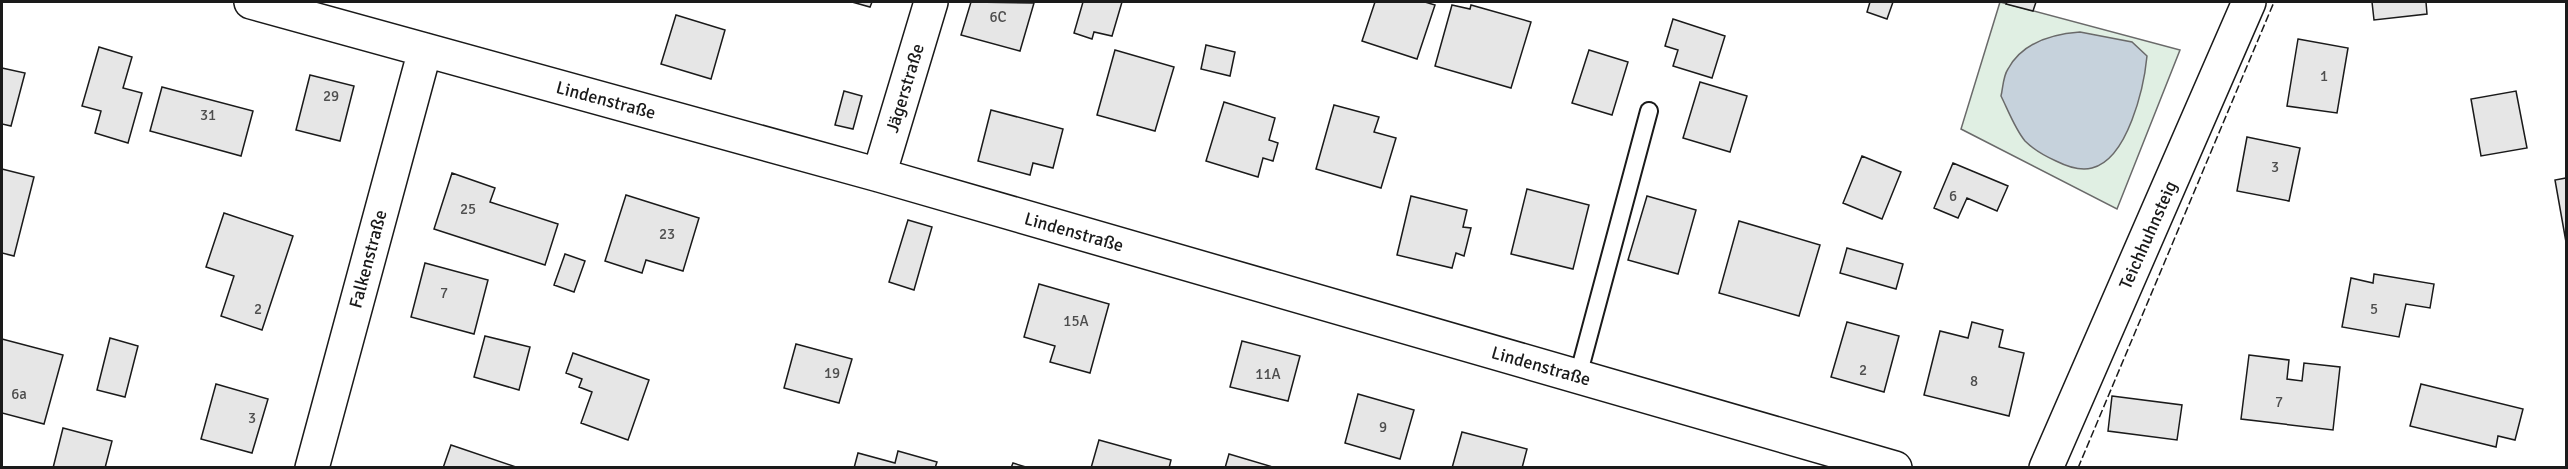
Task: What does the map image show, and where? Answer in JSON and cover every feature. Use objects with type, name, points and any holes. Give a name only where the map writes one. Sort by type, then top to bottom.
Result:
[{"type":"street","name":"Lindenstraße","points":[[251,2],[879,175],[1895,468]]},
{"type":"street","name":"Jägerstraße","points":[[879,175],[931,2]]},
{"type":"street","name":"Teichhuhnsteig","points":[[2046,468],[2249,2]]},
{"type":"street","name":"Falkenstraße","points":[[312,468],[424,50]]},
{"type":"lane","points":[[1578,376],[1649,111]]},
{"type":"green space","points":[[2000,2],[2180,50],[2117,209],[1961,129]]},
{"type":"shaded area","points":[[2080,32],[2132,42],[2147,56],[2138,103],[2124,137],[2105,162],[2088,169],[2074,168],[2060,163],[2028,144],[2018,131],[2001,96],[2006,72],[2021,53],[2030,46],[2049,38]]},
{"type":"building","points":[[852,2],[872,2],[870,7]]},
{"type":"building","points":[[971,2],[1034,3],[1020,51],[961,35]]},
{"type":"building","points":[[1083,2],[1122,2],[1112,36],[1094,32],[1092,39],[1074,33]]},
{"type":"building","points":[[1375,2],[1425,2],[1435,5],[1417,59],[1362,41]]},
{"type":"building","points":[[1870,2],[1893,2],[1887,19],[1867,12]]},
{"type":"building","points":[[2007,2],[2036,2],[2033,11],[2006,4]]},
{"type":"building","points":[[2372,2],[2426,2],[2427,14],[2374,20]]},
{"type":"building","points":[[1452,5],[1470,9],[1471,5],[1531,22],[1511,88],[1435,66]]},
{"type":"building","points":[[676,15],[725,30],[711,79],[661,64]]},
{"type":"building","points":[[1673,19],[1725,36],[1712,78],[1673,66],[1678,50],[1665,46]]},
{"type":"building","points":[[2298,39],[2348,48],[2337,113],[2287,106]]},
{"type":"building","points":[[1206,45],[1235,52],[1230,76],[1201,69]]},
{"type":"building","points":[[99,47],[132,57],[123,88],[142,93],[128,143],[95,133],[101,111],[82,106]]},
{"type":"building","points":[[1115,50],[1174,67],[1155,131],[1097,115]]},
{"type":"building","points":[[1589,50],[1628,62],[1612,115],[1572,103]]},
{"type":"building","points":[[2,68],[25,73],[11,126],[2,124]]},
{"type":"building","points":[[310,75],[354,86],[340,141],[296,130]]},
{"type":"building","points":[[1700,82],[1747,96],[1730,152],[1683,138]]},
{"type":"building","points":[[162,87],[253,111],[241,156],[150,131]]},
{"type":"building","points":[[844,91],[862,96],[853,129],[835,125]]},
{"type":"building","points":[[2516,91],[2527,148],[2481,156],[2471,99]]},
{"type":"building","points":[[1224,102],[1275,118],[1269,140],[1278,143],[1273,161],[1263,158],[1258,177],[1206,161]]},
{"type":"building","points":[[1334,105],[1379,117],[1374,132],[1396,138],[1381,188],[1316,169]]},
{"type":"building","points":[[991,110],[1063,129],[1053,168],[1033,163],[1030,175],[978,161]]},
{"type":"building","points":[[2247,137],[2300,148],[2289,201],[2237,191]]},
{"type":"building","points":[[1862,156],[1901,172],[1882,219],[1843,203]]},
{"type":"building","points":[[1953,163],[2008,186],[1997,211],[1967,198],[1958,218],[1934,208]]},
{"type":"building","points":[[2,169],[34,177],[14,256],[2,253]]},
{"type":"building","points":[[452,173],[495,188],[490,202],[558,224],[545,265],[434,229]]},
{"type":"building","points":[[2566,178],[2566,242],[2555,180]]},
{"type":"building","points":[[1527,189],[1589,205],[1573,269],[1511,254]]},
{"type":"building","points":[[626,195],[699,218],[683,271],[646,260],[642,273],[605,261]]},
{"type":"building","points":[[1411,196],[1467,210],[1463,227],[1471,228],[1464,256],[1456,253],[1452,268],[1397,255]]},
{"type":"building","points":[[1647,196],[1696,210],[1678,274],[1628,260]]},
{"type":"building","points":[[224,213],[293,236],[262,330],[221,316],[234,276],[206,267]]},
{"type":"building","points":[[908,220],[932,227],[914,290],[889,282]]},
{"type":"building","points":[[1739,221],[1820,245],[1799,316],[1719,293]]},
{"type":"building","points":[[1847,248],[1903,264],[1896,289],[1840,273]]},
{"type":"building","points":[[565,254],[585,261],[574,292],[554,285]]},
{"type":"building","points":[[425,263],[488,280],[474,334],[411,317]]},
{"type":"building","points":[[2374,274],[2434,284],[2430,308],[2406,304],[2399,337],[2342,327],[2351,278],[2373,283]]},
{"type":"building","points":[[1039,284],[1109,304],[1090,373],[1050,362],[1055,346],[1024,337]]},
{"type":"building","points":[[1847,322],[1899,336],[1884,392],[1831,377]]},
{"type":"building","points":[[1972,322],[2003,330],[1999,347],[2024,353],[2009,416],[1924,395],[1940,331],[1968,338]]},
{"type":"building","points":[[485,336],[530,347],[519,390],[474,377]]},
{"type":"building","points":[[110,338],[138,346],[125,397],[97,390]]},
{"type":"building","points":[[2,339],[63,355],[44,424],[2,413]]},
{"type":"building","points":[[1242,341],[1300,356],[1288,401],[1230,387]]},
{"type":"building","points":[[796,344],[852,359],[839,403],[784,388]]},
{"type":"building","points":[[573,353],[649,380],[628,440],[581,423],[592,392],[579,387],[582,379],[566,373]]},
{"type":"building","points":[[2249,355],[2289,360],[2287,379],[2302,381],[2304,363],[2340,367],[2333,430],[2241,419]]},
{"type":"building","points":[[216,384],[268,399],[252,453],[201,439]]},
{"type":"building","points":[[2421,384],[2523,409],[2515,440],[2498,436],[2496,447],[2410,426]]},
{"type":"building","points":[[1358,394],[1414,410],[1400,459],[1345,443]]},
{"type":"building","points":[[2112,396],[2182,405],[2177,440],[2108,431]]},
{"type":"building","points":[[63,428],[112,441],[105,468],[53,468]]},
{"type":"building","points":[[1462,432],[1527,449],[1522,468],[1452,468]]},
{"type":"building","points":[[1099,440],[1171,460],[1169,468],[1091,468]]},
{"type":"building","points":[[451,445],[516,467],[516,468],[443,468]]},
{"type":"building","points":[[898,451],[937,462],[935,468],[854,468],[858,453],[895,463]]},
{"type":"building","points":[[1229,454],[1276,468],[1225,468]]},
{"type":"building","points":[[1013,463],[1029,468],[1011,468]]},
{"type":"fence","points":[[2078,468],[2274,2]]}]
